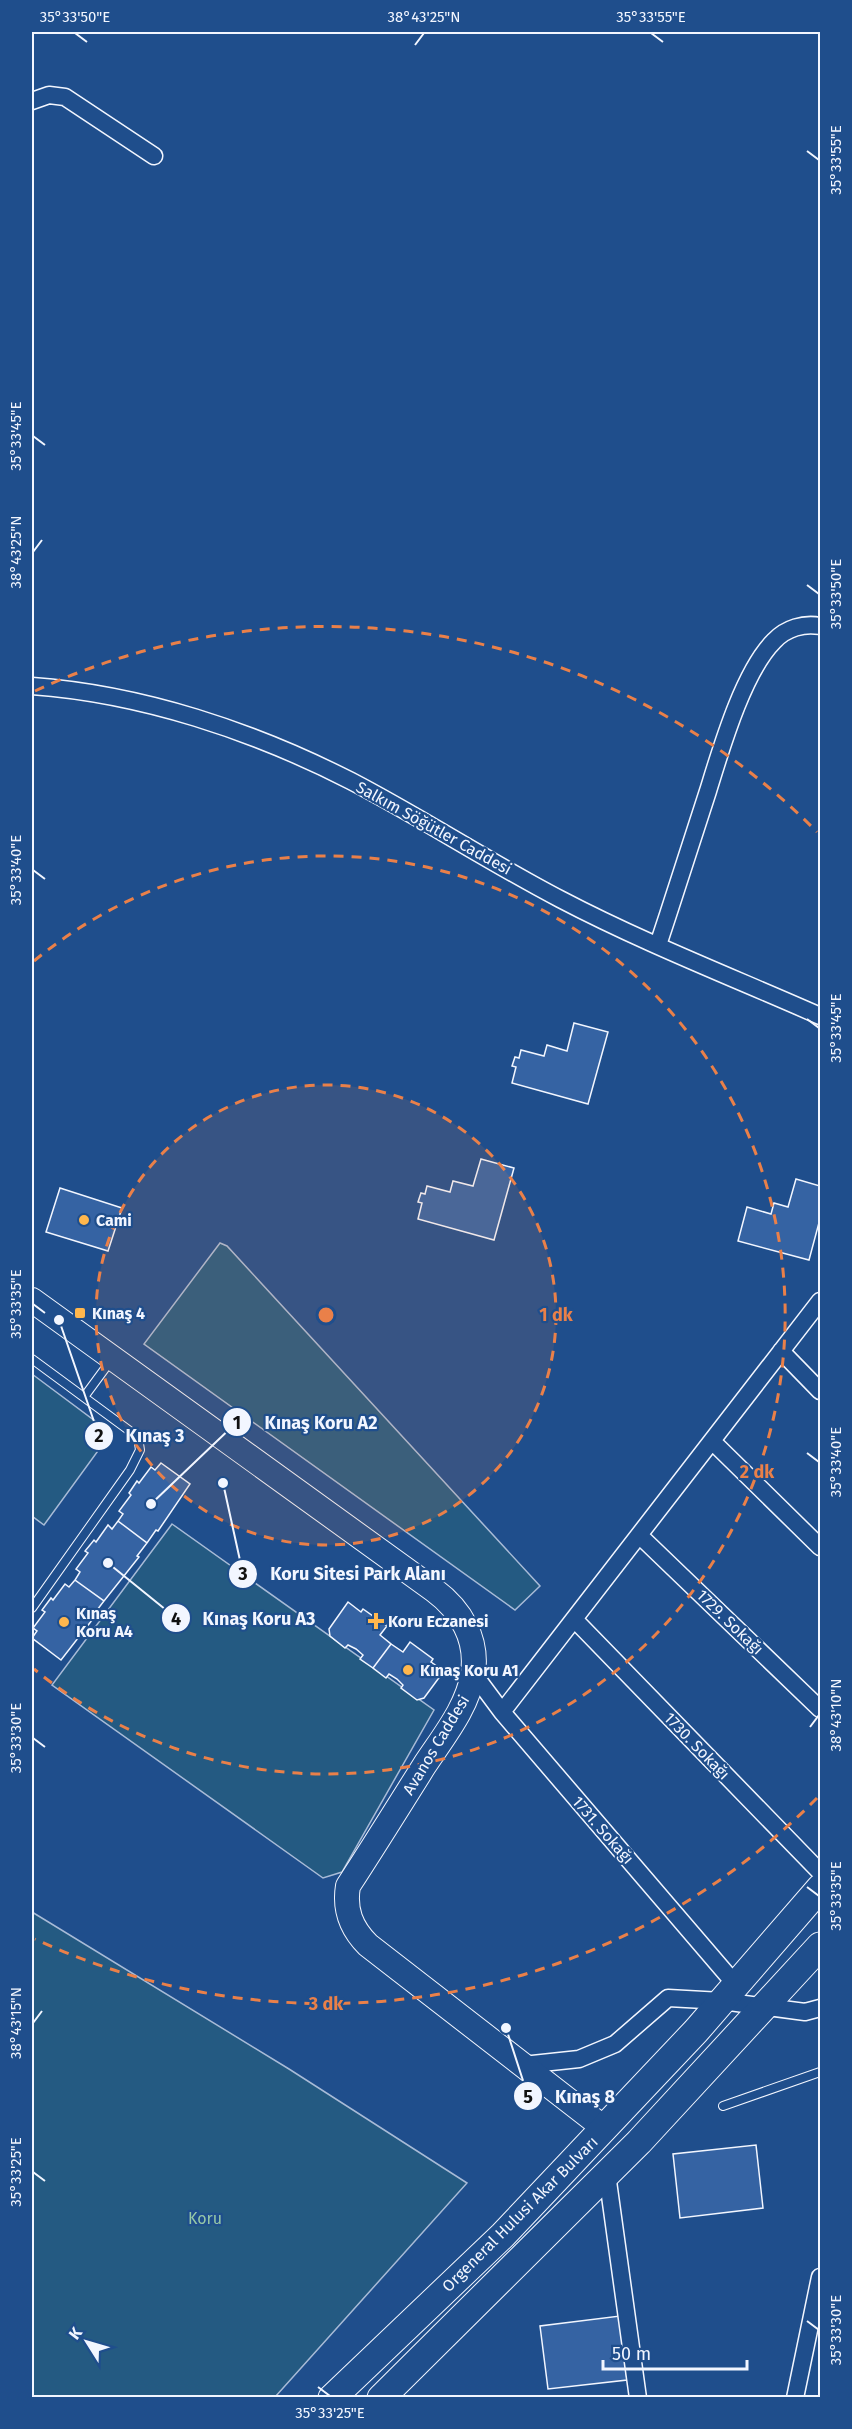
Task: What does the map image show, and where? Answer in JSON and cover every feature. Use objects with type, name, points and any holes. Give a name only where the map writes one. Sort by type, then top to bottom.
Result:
[{"type":"main road","name":"Orgeneral Hulusi Akar Bulvarı","points":[[332,2397],[503,2235],[729,1993],[820,1888]]},
{"type":"main road","name":"Orgeneral Hulusi Akar Bulvarı","points":[[381,2397],[607,2174],[820,1946]]},
{"type":"street","points":[[32,101],[49,95],[65,97],[154,156]]},
{"type":"street","points":[[658,945],[726,734],[753,672],[768,648],[784,633],[802,626],[820,627]]},
{"type":"street","name":"Salkım Söğütler Caddesi","points":[[32,686],[112,697],[175,712],[249,736],[298,756],[353,782],[560,899],[820,1016]]},
{"type":"street","name":"Avanos Caddesi","points":[[32,1300],[446,1598],[459,1614],[469,1633],[474,1659],[466,1698],[455,1719],[348,1886],[347,1905],[352,1926],[368,1945],[604,2128]]},
{"type":"street","points":[[502,1712],[820,1301]]},
{"type":"street","points":[[781,1352],[820,1391]]},
{"type":"street","points":[[712,1441],[820,1547]]},
{"type":"street","name":"1729. Sokağı","points":[[639,1535],[820,1709]]},
{"type":"street","name":"1730. Sokağı","points":[[574,1619],[820,1872]]},
{"type":"street","name":"1731. Sokağı","points":[[473,1672],[502,1712],[729,1993]]},
{"type":"street","points":[[523,2065],[579,2059],[615,2044],[668,1998],[729,1993],[763,2008],[805,2012],[820,2008]]},
{"type":"street","points":[[607,2174],[638,2397]]},
{"type":"street","points":[[795,2397],[820,2277]]},
{"type":"lane","points":[[84,1397],[112,1358]]},
{"type":"lane","points":[[32,1359],[138,1437],[140,1450],[130,1470],[32,1608]]},
{"type":"lane","points":[[723,2106],[820,2072]]},
{"type":"green space","points":[[220,1243],[227,1246],[540,1586],[515,1610],[144,1344]]},
{"type":"green space","points":[[32,1374],[111,1433],[44,1525],[32,1516]]},
{"type":"green space","points":[[172,1524],[434,1710],[342,1872],[323,1878],[52,1685]]},
{"type":"green space","name":"Koru","points":[[32,1912],[289,2069],[467,2183],[275,2397],[32,2397]]},
{"type":"building","points":[[574,1023],[608,1032],[588,1104],[512,1083],[516,1067],[512,1066],[515,1057],[519,1058],[521,1050],[544,1056],[547,1045],[567,1051]]},
{"type":"building","points":[[481,1159],[514,1168],[494,1240],[418,1219],[422,1203],[418,1202],[421,1193],[425,1194],[427,1186],[450,1192],[453,1181],[473,1186]]},
{"type":"building","points":[[796,1179],[820,1186],[820,1219],[809,1260],[738,1241],[747,1207],[771,1214],[774,1203],[788,1207]]},
{"type":"building","name":"Cami","points":[[60,1188],[122,1208],[108,1251],[46,1232]]},
{"type":"building","points":[[161,1463],[190,1484],[158,1531],[156,1530],[147,1543],[118,1521],[123,1514],[119,1511],[131,1495],[129,1493],[137,1481],[139,1483],[151,1467],[155,1470]]},
{"type":"building","points":[[118,1521],[147,1543],[137,1556],[139,1557],[104,1601],[75,1580],[80,1572],[76,1569],[88,1553],[85,1551],[94,1540],[96,1542],[108,1525],[112,1529]]},
{"type":"building","name":"Kınaş Koru A4","points":[[75,1580],[104,1601],[61,1660],[32,1638],[37,1631],[33,1628],[45,1612],[42,1610],[51,1598],[53,1600],[65,1584],[69,1587]]},
{"type":"building","points":[[348,1602],[361,1612],[363,1609],[387,1626],[380,1635],[391,1644],[373,1668],[360,1659],[363,1655],[356,1649],[348,1645],[345,1648],[330,1636],[329,1629]]},
{"type":"building","name":"Kınaş Koru A1","points":[[410,1642],[433,1659],[431,1662],[444,1671],[424,1698],[417,1700],[401,1688],[403,1685],[397,1679],[389,1674],[386,1678],[373,1668],[391,1644],[403,1652]]},
{"type":"building","points":[[756,2145],[763,2208],[680,2218],[673,2154]]},
{"type":"building","points":[[620,2316],[627,2380],[548,2389],[540,2326]]},
{"type":"place","name":"Cami","points":[[84,1220]]},
{"type":"place","name":"Kınaş 4","points":[[80,1313]]},
{"type":"place","name":"Kınaş 3","points":[[59,1320]]},
{"type":"place","name":"Koru Sitesi Park Alanı","points":[[223,1483]]},
{"type":"place","name":"Kınaş Koru A2","points":[[151,1504]]},
{"type":"place","name":"Kınaş Koru A3","points":[[108,1563]]},
{"type":"place","name":"Koru Eczanesi","points":[[376,1621]]},
{"type":"place","name":"Kınaş Koru A4","points":[[64,1622]]},
{"type":"place","name":"Kınaş Koru A1","points":[[408,1670]]},
{"type":"place","name":"Kınaş 8","points":[[506,2028]]}]
